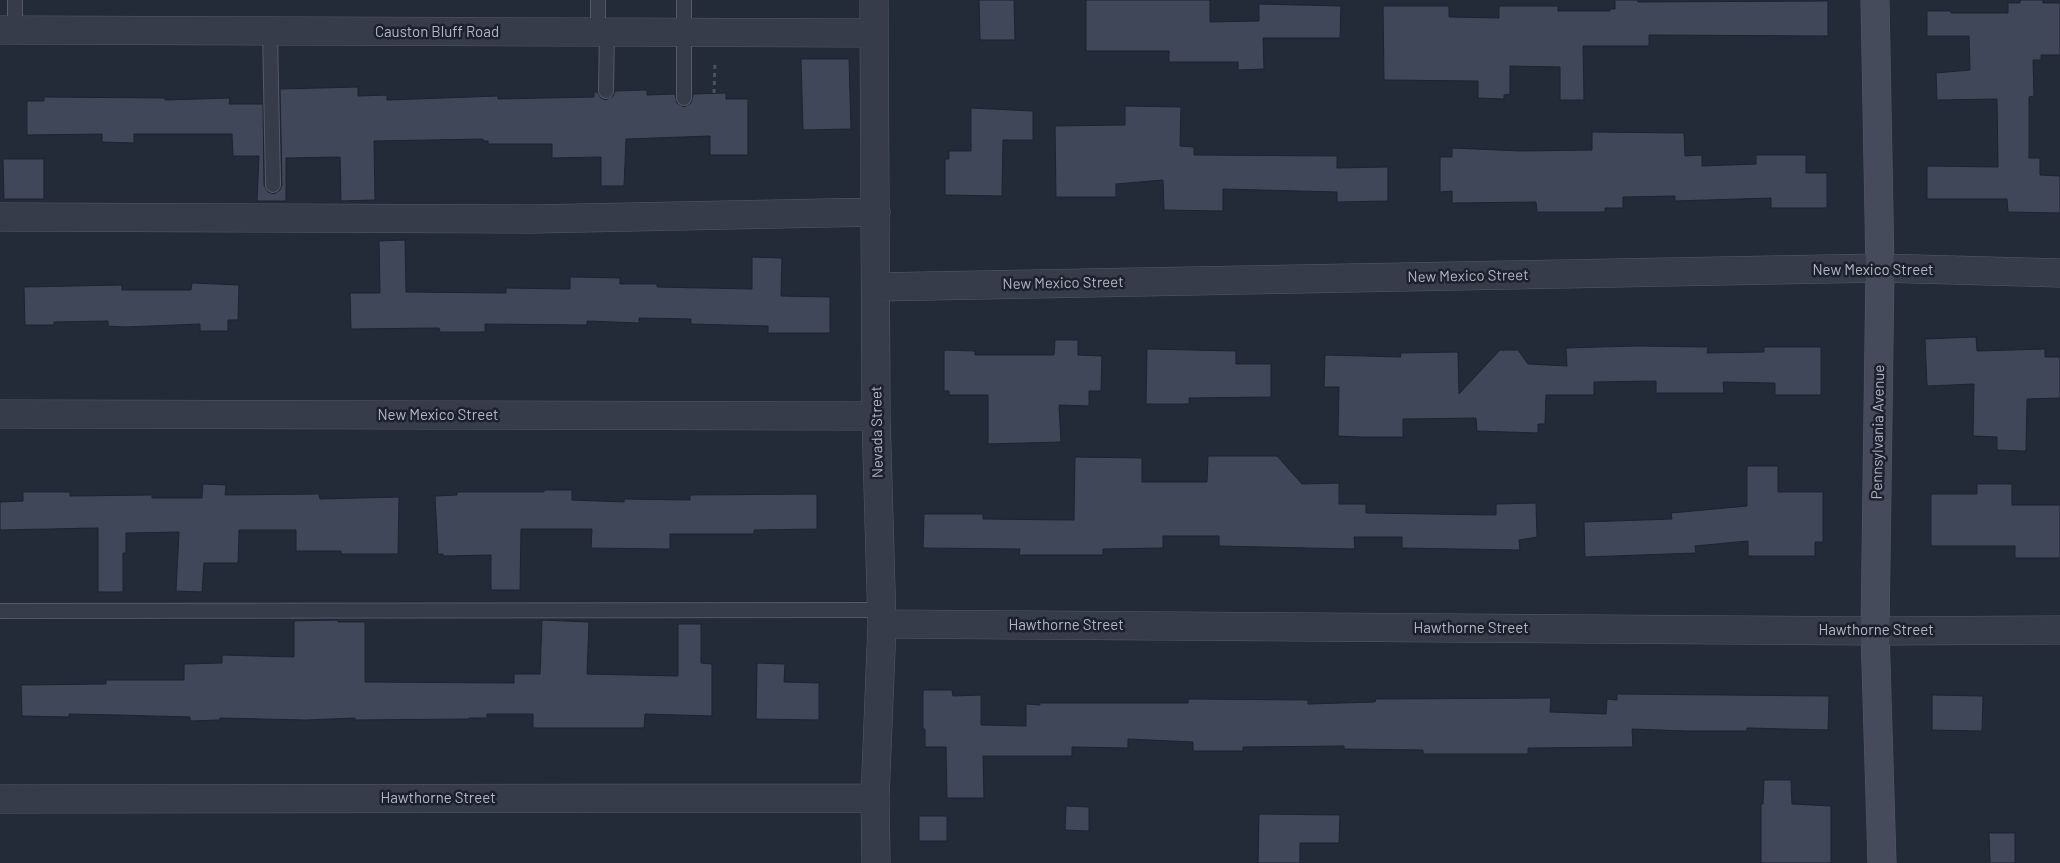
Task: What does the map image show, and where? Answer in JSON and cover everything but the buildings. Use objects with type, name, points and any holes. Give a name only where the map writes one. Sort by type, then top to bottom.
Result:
[{"type":"main road","name":"Pennsylvania Avenue","points":[[1875,0],[1880,268],[1875,631],[1882,863]]},
{"type":"street","name":"Nevada Street","points":[[874,0],[876,416],[882,617],[875,798],[876,863]]},
{"type":"street","name":"Causton Bluff Road","points":[[8,31],[874,33]]},
{"type":"street","points":[[0,217],[533,219],[876,212]]},
{"type":"street","name":"New Mexico Street","points":[[876,286],[1880,268],[2060,273]]},
{"type":"street","name":"New Mexico Street","points":[[0,414],[876,416]]},
{"type":"street","name":"Hawthorne Street","points":[[882,617],[1875,631],[2060,630]]},
{"type":"street","name":"Hawthorne Street","points":[[0,799],[875,798]]},
{"type":"lane","points":[[8,31],[16,0]]},
{"type":"lane","points":[[598,0],[603,32],[606,91]]},
{"type":"lane","points":[[684,0],[684,98]]},
{"type":"lane","points":[[270,32],[273,185]]},
{"type":"lane","points":[[0,611],[882,617]]}]
